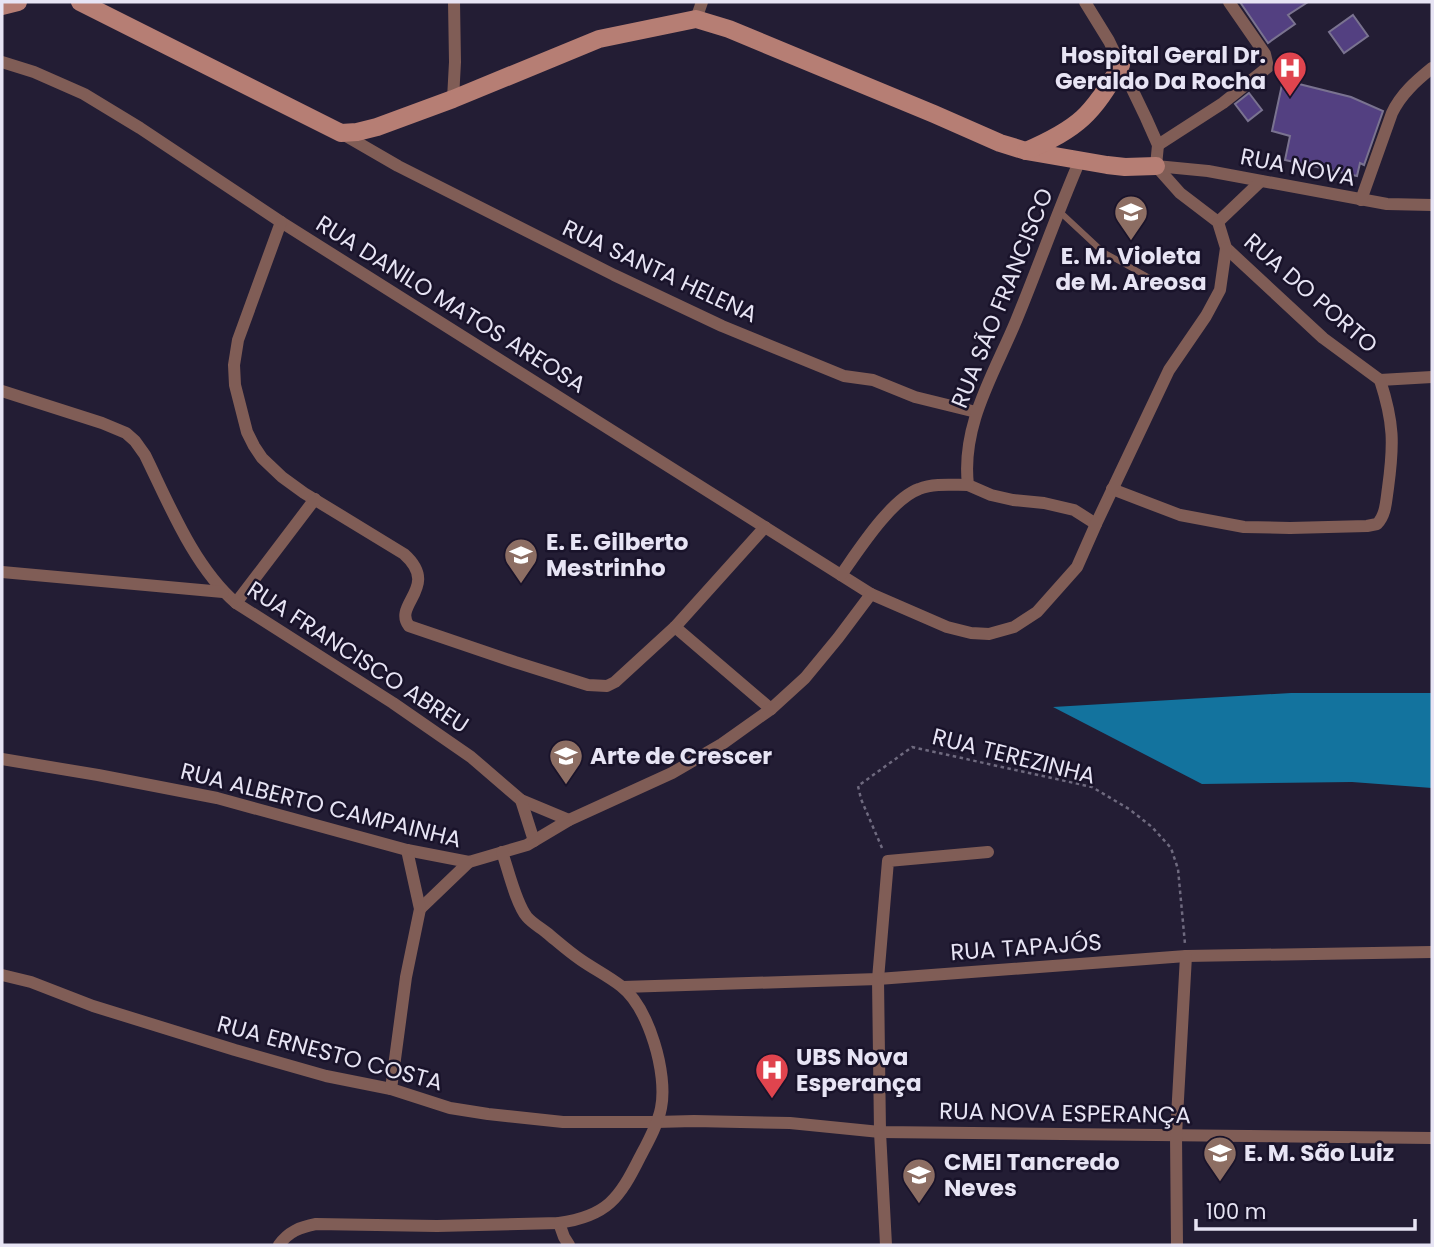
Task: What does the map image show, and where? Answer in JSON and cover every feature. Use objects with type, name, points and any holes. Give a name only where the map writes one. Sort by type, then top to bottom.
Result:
[{"type":"street","points":[[2,6],[18,2]]},
{"type":"street","points":[[80,2],[341,133],[377,127],[599,39],[696,19],[729,29],[1000,143],[1026,151],[1125,167],[1156,166],[1158,145],[1109,41],[1085,2]]},
{"type":"street","points":[[453,99],[454,2]]},
{"type":"street","points":[[696,19],[702,2]]},
{"type":"street","points":[[1158,145],[1223,103],[1268,67],[1265,54],[1229,2]]},
{"type":"street","name":"RUA DANILO MATOS AREOSA","points":[[2,62],[34,72],[84,94],[141,128],[281,222],[871,594]]},
{"type":"street","points":[[1026,151],[1070,130],[1088,114],[1121,65]]},
{"type":"street","points":[[1361,200],[1398,100],[1432,68]]},
{"type":"street","name":"RUA SANTA HELENA","points":[[341,133],[398,166],[722,326],[844,376],[873,380],[915,397],[976,412]]},
{"type":"street","name":"RUA SÃO FRANCISCO","points":[[968,485],[967,457],[976,412],[1080,160]]},
{"type":"street","name":"RUA NOVA","points":[[1156,166],[1208,171],[1387,204],[1432,205]]},
{"type":"street","name":"RUA DO PORTO","points":[[1156,166],[1180,193],[1217,222],[1226,248],[1323,338],[1380,380],[1432,377]]},
{"type":"street","points":[[1217,222],[1261,181]]},
{"type":"street","points":[[281,222],[238,341],[234,365],[235,385],[243,421],[258,452],[282,477],[404,554],[416,566],[419,580],[405,618],[409,626],[588,685],[607,686],[615,682],[675,627],[765,527]]},
{"type":"street","points":[[871,594],[947,626],[971,633],[989,634],[1014,627],[1037,612],[1077,567],[1169,370],[1206,316],[1220,290],[1226,248]]},
{"type":"street","points":[[1112,489],[1180,515],[1244,527],[1377,524],[1384,513],[1393,453],[1392,425],[1380,380]]},
{"type":"street","name":"RUA FRANCISCO ABREU","points":[[2,391],[126,433],[145,455],[199,560],[223,592],[471,757],[520,800],[569,820]]},
{"type":"street","points":[[841,575],[901,499],[912,491],[930,486],[968,485],[1013,500],[1074,510],[1096,524]]},
{"type":"street","points":[[236,603],[315,499]]},
{"type":"street","points":[[2,572],[223,592]]},
{"type":"street","name":"RUA ALBERTO CAMPAINHA","points":[[2,759],[217,798],[407,850],[469,862],[534,841],[569,820],[672,773],[722,744],[771,709],[805,678],[871,594]]},
{"type":"street","points":[[675,627],[771,709]]},
{"type":"street","name":"RUA FRANCISCO ABREU","points":[[520,800],[534,841]]},
{"type":"street","points":[[391,1089],[406,977],[420,909],[407,850]]},
{"type":"street","points":[[279,1245],[292,1232],[316,1224],[437,1226],[559,1223],[593,1216],[610,1204],[633,1170],[661,1109],[663,1089],[659,1064],[640,1007],[623,987],[580,960],[527,917],[520,905],[502,852]]},
{"type":"street","points":[[886,1245],[880,1132],[877,979],[888,861],[988,852]]},
{"type":"street","points":[[420,909],[469,862]]},
{"type":"street","name":"RUA TAPAJÓS","points":[[623,987],[877,979],[1186,956],[1432,952]]},
{"type":"street","points":[[1177,1245],[1176,1135],[1186,956]]},
{"type":"street","name":"RUA ERNESTO COSTA","points":[[2,975],[31,982],[93,1006],[235,1050],[326,1076],[391,1089],[450,1108],[563,1122],[656,1122]]},
{"type":"street","name":"RUA NOVA ESPERANÇA","points":[[656,1122],[790,1123],[880,1132],[1432,1138]]},
{"type":"street","points":[[559,1223],[569,1245]]},
{"type":"lane","points":[[1059,211],[1103,252],[1148,276]]},
{"type":"path","name":"RUA TEREZINHA","points":[[888,861],[858,786],[912,747],[1092,787],[1129,809],[1152,827],[1171,848],[1178,869],[1186,956]]},
{"type":"water","points":[[1291,693],[1432,693],[1432,788],[1352,782],[1202,784],[1053,707]]},
{"type":"building","points":[[1240,2],[1308,2],[1288,15],[1295,24],[1268,43]]},
{"type":"building","points":[[1353,15],[1368,36],[1344,53],[1329,32]]},
{"type":"building","points":[[1283,80],[1351,97],[1383,111],[1364,165],[1360,163],[1357,176],[1285,160],[1290,136],[1272,131]]},
{"type":"building","points":[[1249,93],[1262,110],[1248,121],[1235,104]]},
{"type":"place","name":"Hospital Geral Dr. Geraldo Da Rocha","points":[[1290,98]]},
{"type":"place","name":"E. M. Violeta de M. Areosa","points":[[1131,242]]},
{"type":"place","name":"E. E. Gilberto Mestrinho","points":[[521,585]]},
{"type":"place","name":"Arte de Crescer","points":[[566,786]]},
{"type":"place","name":"UBS Nova Esperança","points":[[772,1100]]},
{"type":"place","name":"E. M. São Luiz","points":[[1220,1183]]},
{"type":"place","name":"CMEI Tancredo Neves","points":[[919,1205]]}]
